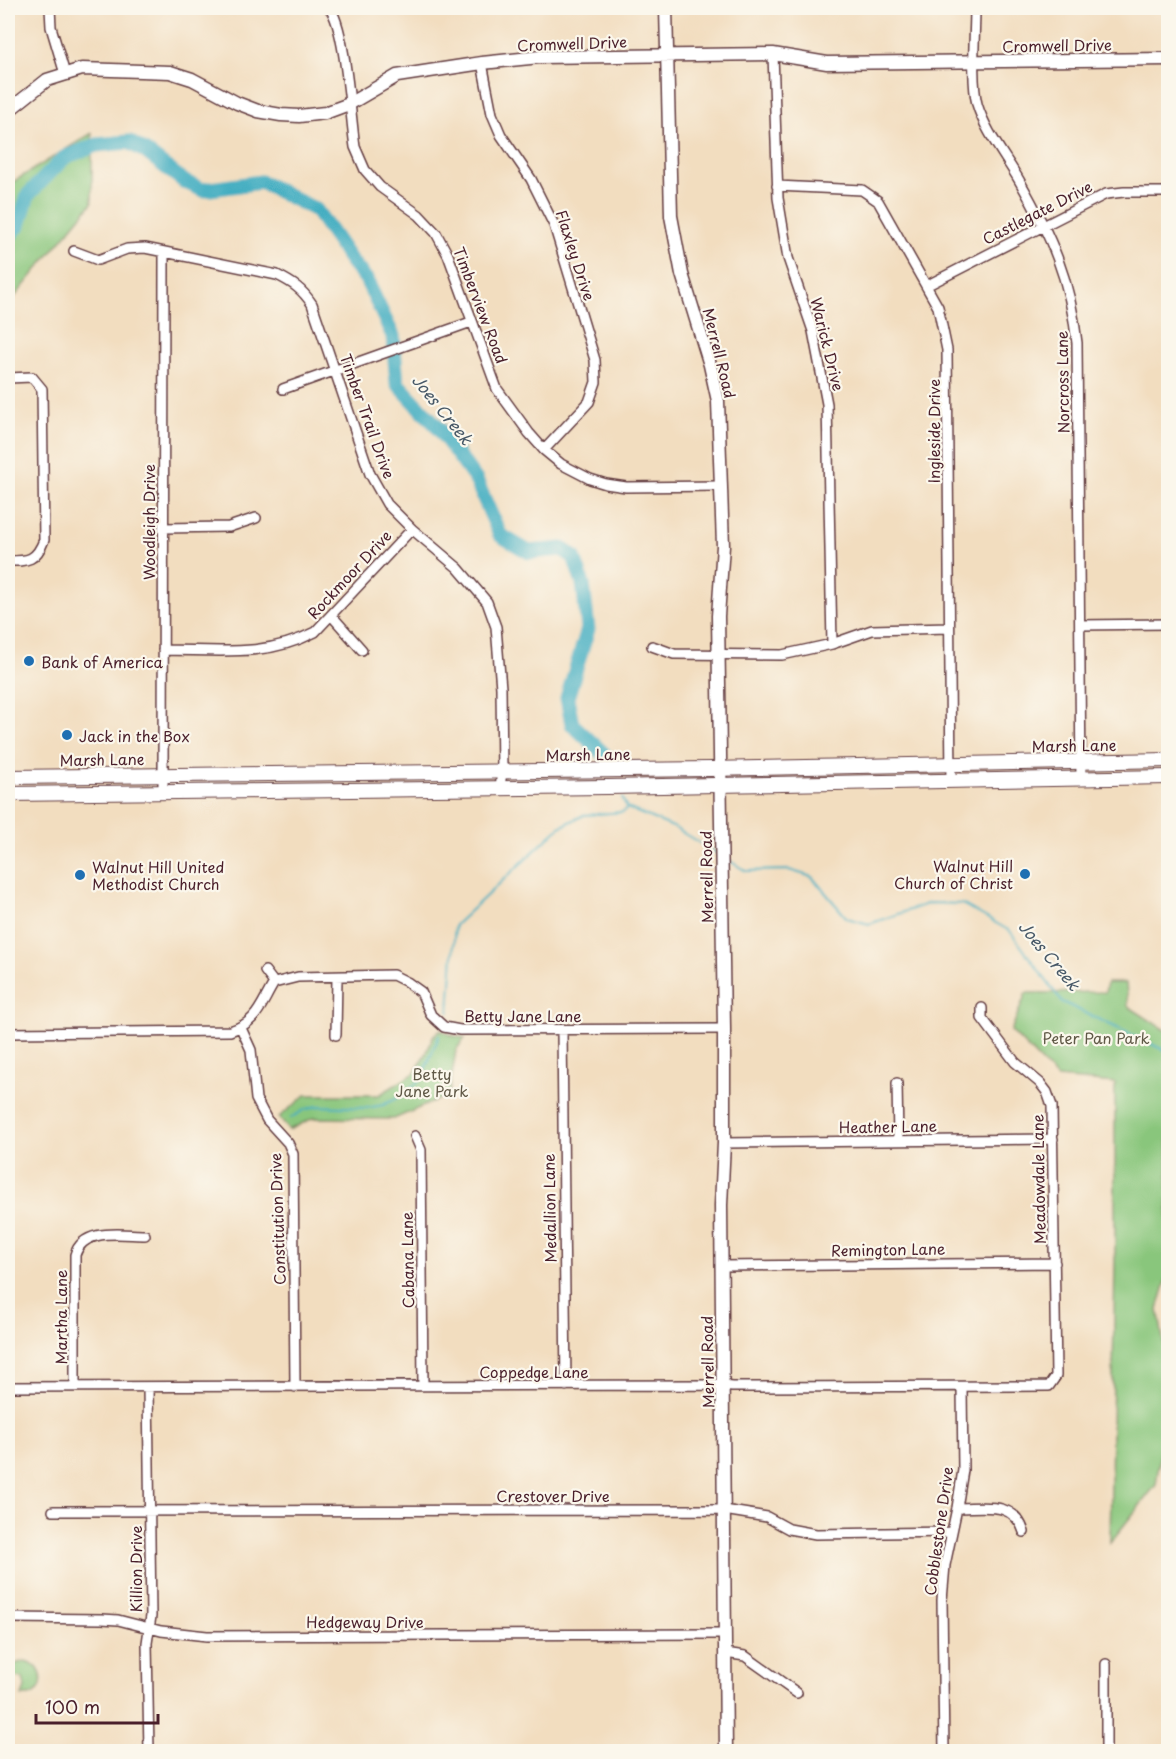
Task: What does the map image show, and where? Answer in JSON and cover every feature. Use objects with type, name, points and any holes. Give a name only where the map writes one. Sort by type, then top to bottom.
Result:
[{"type":"main road","name":"Marsh Lane","points":[[13,776],[720,769],[1168,760]]},
{"type":"main road","points":[[327,773],[327,790]]},
{"type":"main road","points":[[13,776],[13,794],[1168,777]]},
{"type":"street","points":[[50,8],[51,27],[64,74]]},
{"type":"street","name":"Timberview Road","points":[[329,8],[337,23],[345,61],[355,147],[365,170],[380,188],[419,215],[436,233],[448,255],[497,389],[530,433],[544,450],[561,464],[590,479],[606,484],[626,487],[721,486]]},
{"type":"street","name":"Merrell Road","points":[[666,8],[671,216],[682,274],[714,378],[720,424],[723,546],[718,655],[724,1029],[724,1143],[721,1204],[726,1752]]},
{"type":"street","name":"Norcross Lane","points":[[975,8],[976,94],[982,119],[1043,225],[1065,277],[1074,313],[1077,343],[1081,779]]},
{"type":"street","name":"Cromwell Drive","points":[[8,111],[47,80],[82,69],[170,72],[192,79],[248,107],[281,115],[325,113],[349,104],[397,76],[540,57],[773,54],[827,63],[1168,59]]},
{"type":"street","name":"Warick Drive","points":[[773,54],[777,186],[788,258],[813,331],[827,404],[832,644]]},
{"type":"street","name":"Flaxley Drive","points":[[482,63],[492,114],[501,135],[531,178],[554,225],[595,360],[596,381],[589,402],[544,450]]},
{"type":"street","name":"Ingleside Drive","points":[[777,186],[848,188],[869,193],[883,208],[938,307],[947,350],[951,781]]},
{"type":"street","name":"Castlegate Drive","points":[[926,286],[1106,194],[1168,192]]},
{"type":"street","name":"Timber Trail Drive","points":[[74,252],[98,260],[127,249],[145,248],[277,275],[295,284],[304,292],[312,304],[370,474],[387,504],[412,529],[458,568],[487,602],[496,627],[501,688],[502,771],[500,788]]},
{"type":"street","name":"Woodleigh Drive","points":[[163,792],[164,252]]},
{"type":"street","points":[[283,390],[471,322]]},
{"type":"street","points":[[8,378],[32,377],[42,389],[44,518],[44,540],[39,553],[25,561],[8,561]]},
{"type":"street","points":[[163,528],[229,527],[256,518]]},
{"type":"street","name":"Rockmoor Drive","points":[[163,650],[263,650],[295,642],[315,632],[412,529]]},
{"type":"street","points":[[331,615],[362,650]]},
{"type":"street","points":[[1080,625],[1168,624]]},
{"type":"street","points":[[652,646],[674,654],[782,655],[832,644],[872,630],[949,628]]},
{"type":"street","points":[[8,1033],[219,1032],[241,1028],[256,1017],[274,982],[265,970]]},
{"type":"street","name":"Betty Jane Lane","points":[[274,982],[298,977],[393,975],[421,992],[431,1015],[444,1027],[460,1030],[724,1029]]},
{"type":"street","points":[[336,1035],[337,976]]},
{"type":"street","name":"Meadowdale Lane","points":[[982,1008],[982,1018],[1003,1048],[1047,1092],[1052,1106],[1056,1376]]},
{"type":"street","name":"Constitution Drive","points":[[241,1028],[251,1050],[256,1099],[267,1120],[288,1143],[293,1154],[295,1386]]},
{"type":"street","name":"Medallion Lane","points":[[562,1031],[566,1386]]},
{"type":"street","points":[[897,1083],[897,1140]]},
{"type":"street","name":"Cabana Lane","points":[[415,1136],[421,1150],[423,1386]]},
{"type":"street","name":"Heather Lane","points":[[724,1143],[1053,1139]]},
{"type":"street","name":"Martha Lane","points":[[75,1387],[75,1255],[77,1248],[83,1240],[92,1236],[145,1235]]},
{"type":"street","name":"Remington Lane","points":[[722,1266],[1055,1263]]},
{"type":"street","name":"Coppedge Lane","points":[[8,1387],[962,1388],[1049,1386],[1056,1376]]},
{"type":"street","name":"Killion Drive","points":[[148,1387],[151,1616],[147,1643],[149,1752]]},
{"type":"street","name":"Cobblestone Drive","points":[[944,1752],[942,1600],[945,1565],[963,1470],[962,1388]]},
{"type":"street","points":[[957,1508],[1004,1508],[1015,1515],[1024,1532]]},
{"type":"street","name":"Crestover Drive","points":[[53,1511],[724,1510],[767,1517],[789,1529],[816,1534],[952,1532]]},
{"type":"street","name":"Hedgeway Drive","points":[[8,1618],[102,1619],[161,1631],[207,1636],[725,1634]]},
{"type":"street","points":[[725,1653],[745,1656],[797,1693]]},
{"type":"street","points":[[1106,1664],[1106,1752]]},
{"type":"green space","points":[[92,133],[92,203],[8,305],[8,185]]},
{"type":"green space","name":"Peter Pan Park","points":[[1107,983],[1126,983],[1128,1006],[1168,1032],[1168,1275],[1158,1309],[1168,1369],[1168,1396],[1156,1485],[1110,1543],[1115,1262],[1115,1083],[1057,1078],[1011,1031],[1026,993],[1105,992]]},
{"type":"green space","name":"Betty Jane Park","points":[[441,1030],[450,1035],[465,1038],[456,1050],[449,1095],[394,1119],[313,1118],[289,1130],[279,1117],[306,1095],[379,1095],[415,1073],[433,1036]]},
{"type":"green space","points":[[25,1661],[38,1669],[42,1682],[36,1693],[30,1696],[22,1696],[25,1687],[23,1678],[13,1677],[8,1680],[8,1672],[15,1664]]},
{"type":"waterway","name":"Joes Creek","points":[[8,237],[19,225],[28,195],[65,157],[97,145],[129,142],[185,182],[203,190],[261,182],[316,210],[366,279],[393,336],[397,383],[437,426],[476,480],[500,535],[529,552],[562,549],[574,557],[583,584],[588,629],[567,698],[572,724],[608,758]]},
{"type":"waterway","name":"Joes Creek","points":[[622,798],[627,808],[673,827],[718,854]]},
{"type":"waterway","points":[[449,1012],[455,925],[560,827],[584,815],[623,812],[627,808]]},
{"type":"waterway","name":"Joes Creek","points":[[725,858],[746,871],[789,870],[812,877],[847,918],[869,924],[930,903],[962,904],[1010,931],[1062,1002],[1168,1052]]},
{"type":"waterway","points":[[291,1118],[304,1110],[317,1106],[367,1108],[383,1105],[405,1094],[421,1079],[439,1036]]},
{"type":"place","name":"Bank of America","points":[[29,661]]},
{"type":"place","name":"Jack in the Box","points":[[67,735]]},
{"type":"place","name":"Walnut Hill Church of Christ","points":[[1025,874]]},
{"type":"place","name":"Walnut Hill United Methodist Church","points":[[80,875]]}]
